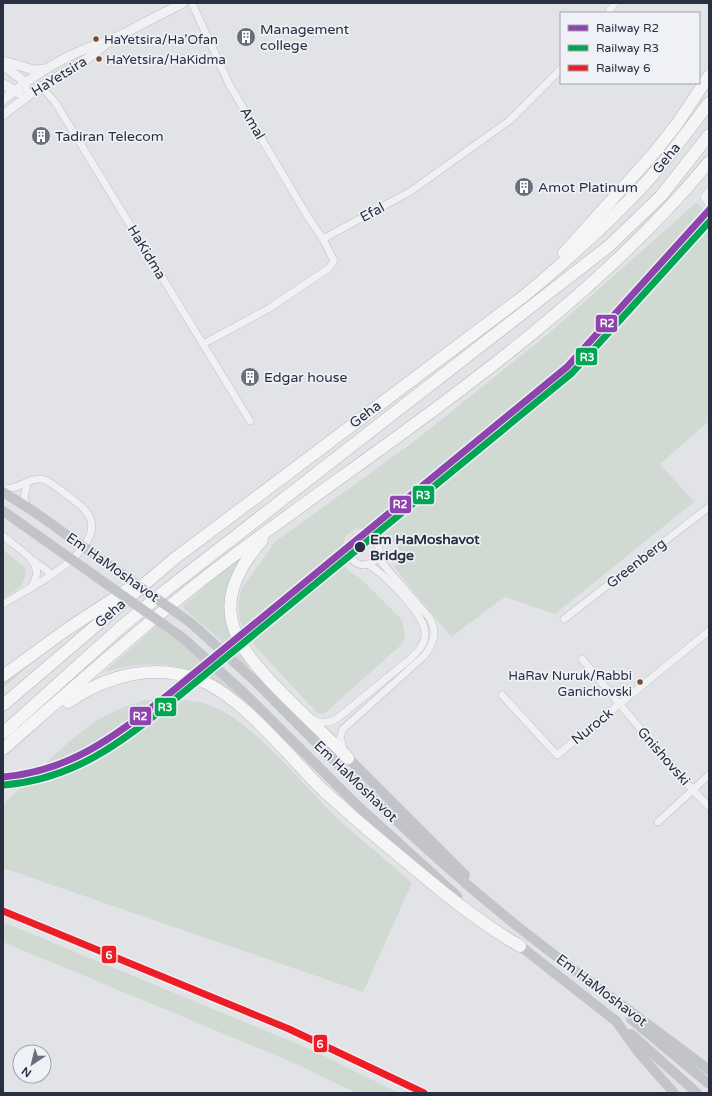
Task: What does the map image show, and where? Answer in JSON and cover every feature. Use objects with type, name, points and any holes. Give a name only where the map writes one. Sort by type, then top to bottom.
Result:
[{"type":"highway","points":[[516,302],[626,186],[677,124],[709,76]]},
{"type":"highway","name":"Geha","points":[[3,705],[174,559],[516,302],[581,247],[642,188],[709,103]]},
{"type":"highway","name":"Geha","points":[[3,733],[109,638],[165,591],[609,246],[661,196],[709,134]]},
{"type":"highway","points":[[3,749],[152,621],[212,572],[438,406],[557,312],[649,229],[709,162]]},
{"type":"highway","points":[[271,530],[256,547],[234,585],[231,596],[231,621],[234,633],[240,645],[254,663],[348,758]]},
{"type":"highway","points":[[3,676],[66,630],[174,559]]},
{"type":"highway","points":[[14,739],[82,692],[102,682],[119,676],[152,672],[167,672],[200,680],[216,688],[242,708],[323,789],[455,903],[479,921],[520,946]]},
{"type":"main road","name":"Em HaMoshavot","points":[[3,492],[191,623],[255,681],[379,804],[452,871],[487,901],[601,990],[709,1070]]},
{"type":"main road","name":"Em HaMoshavot","points":[[3,511],[183,638],[243,692],[398,843],[457,896],[616,1021],[639,1053],[674,1093]]},
{"type":"main road","points":[[348,758],[438,847],[487,901]]},
{"type":"main road","points":[[601,990],[639,1027],[709,1084]]},
{"type":"main road","points":[[616,1021],[697,1093]]},
{"type":"street","name":"HaYetsira","points":[[3,100],[25,82],[48,68],[89,47],[111,40],[183,3]]},
{"type":"street","name":"Amal","points":[[192,3],[229,84],[308,218],[323,239]]},
{"type":"street","points":[[609,12],[615,3]]},
{"type":"street","name":"HaYetsira","points":[[3,115],[37,89],[88,58],[111,40]]},
{"type":"street","points":[[3,61],[34,70],[48,68]]},
{"type":"street","points":[[3,65],[25,82],[26,97]]},
{"type":"street","name":"Efal","points":[[323,239],[411,191],[510,120],[560,69]]},
{"type":"street","points":[[3,84],[26,97]]},
{"type":"street","name":"HaKidma","points":[[37,89],[45,91],[55,102],[250,421]]},
{"type":"street","points":[[709,191],[704,197],[709,204]]},
{"type":"street","points":[[203,344],[268,309],[329,268],[334,261],[323,239]]},
{"type":"street","points":[[3,489],[10,489],[41,479],[80,505],[91,520],[92,532],[80,552],[69,563],[3,604]]},
{"type":"street","points":[[27,483],[24,498],[30,510]]},
{"type":"street","name":"Greenberg","points":[[564,619],[709,508]]},
{"type":"street","points":[[3,536],[52,574]]},
{"type":"street","points":[[348,758],[341,744],[340,738],[343,729],[424,656],[434,638],[433,623],[429,616],[382,563],[378,556],[378,547],[374,539],[365,536],[356,538],[350,545],[350,554],[359,564],[372,563],[378,556]]},
{"type":"street","points":[[31,559],[38,570],[31,587]]},
{"type":"street","points":[[304,714],[320,723],[332,722],[418,652],[425,639],[425,628],[416,612],[381,574],[368,564]]},
{"type":"street","name":"Nurock","points":[[502,695],[557,754],[708,632]]},
{"type":"street","name":"Gnishovski","points":[[582,659],[709,807]]},
{"type":"street","points":[[658,822],[709,775]]},
{"type":"shaded area","points":[[697,202],[709,216],[709,421],[660,464],[694,502],[555,614],[505,597],[451,637],[394,567],[406,557],[388,536],[356,528],[345,537],[340,560],[350,572],[360,578],[402,620],[405,636],[402,644],[325,713],[318,714],[256,647],[240,622],[238,604],[242,588],[275,542],[416,440],[548,334]]},
{"type":"shaded area","points":[[3,550],[26,568],[24,579],[20,587],[3,598]]},
{"type":"shaded area","points":[[241,555],[244,561],[233,592],[228,615],[229,625],[233,636],[241,649],[253,663],[247,668],[217,637],[182,607]]},
{"type":"shaded area","points":[[159,624],[249,702],[241,704],[204,677],[180,667],[155,664],[129,666],[104,672]]},
{"type":"shaded area","points":[[28,660],[30,664],[3,688],[3,678]]},
{"type":"shaded area","points":[[145,700],[194,701],[209,705],[242,724],[277,755],[338,819],[412,883],[363,992],[3,868],[3,804],[70,741],[95,722],[113,712]]},
{"type":"shaded area","points":[[3,922],[312,1050],[399,1093],[356,1093],[294,1063],[3,942]]},
{"type":"rail line","name":"R2","points":[[3,777],[28,773],[51,767],[72,759],[111,737],[169,694],[567,367],[709,210]]},
{"type":"rail line","name":"R3","points":[[4,785],[53,775],[75,767],[135,731],[174,700],[572,373],[709,222]]},
{"type":"rail line","name":"6","points":[[3,911],[289,1029],[424,1093]]},
{"type":"place","name":"Management college","points":[[246,37]]},
{"type":"place","name":"HaYetsira/Ha'Ofan","points":[[96,39]]},
{"type":"place","name":"HaYetsira/HaKidma","points":[[99,59]]},
{"type":"place","name":"Tadiran Telecom","points":[[41,136]]},
{"type":"place","name":"Amot Platinum","points":[[524,187]]},
{"type":"place","name":"Edgar house","points":[[250,377]]},
{"type":"place","name":"Em HaMoshavot Bridge","points":[[360,547]]},
{"type":"place","name":"HaRav Nuruk/Rabbi Ganichovski","points":[[640,682]]}]
